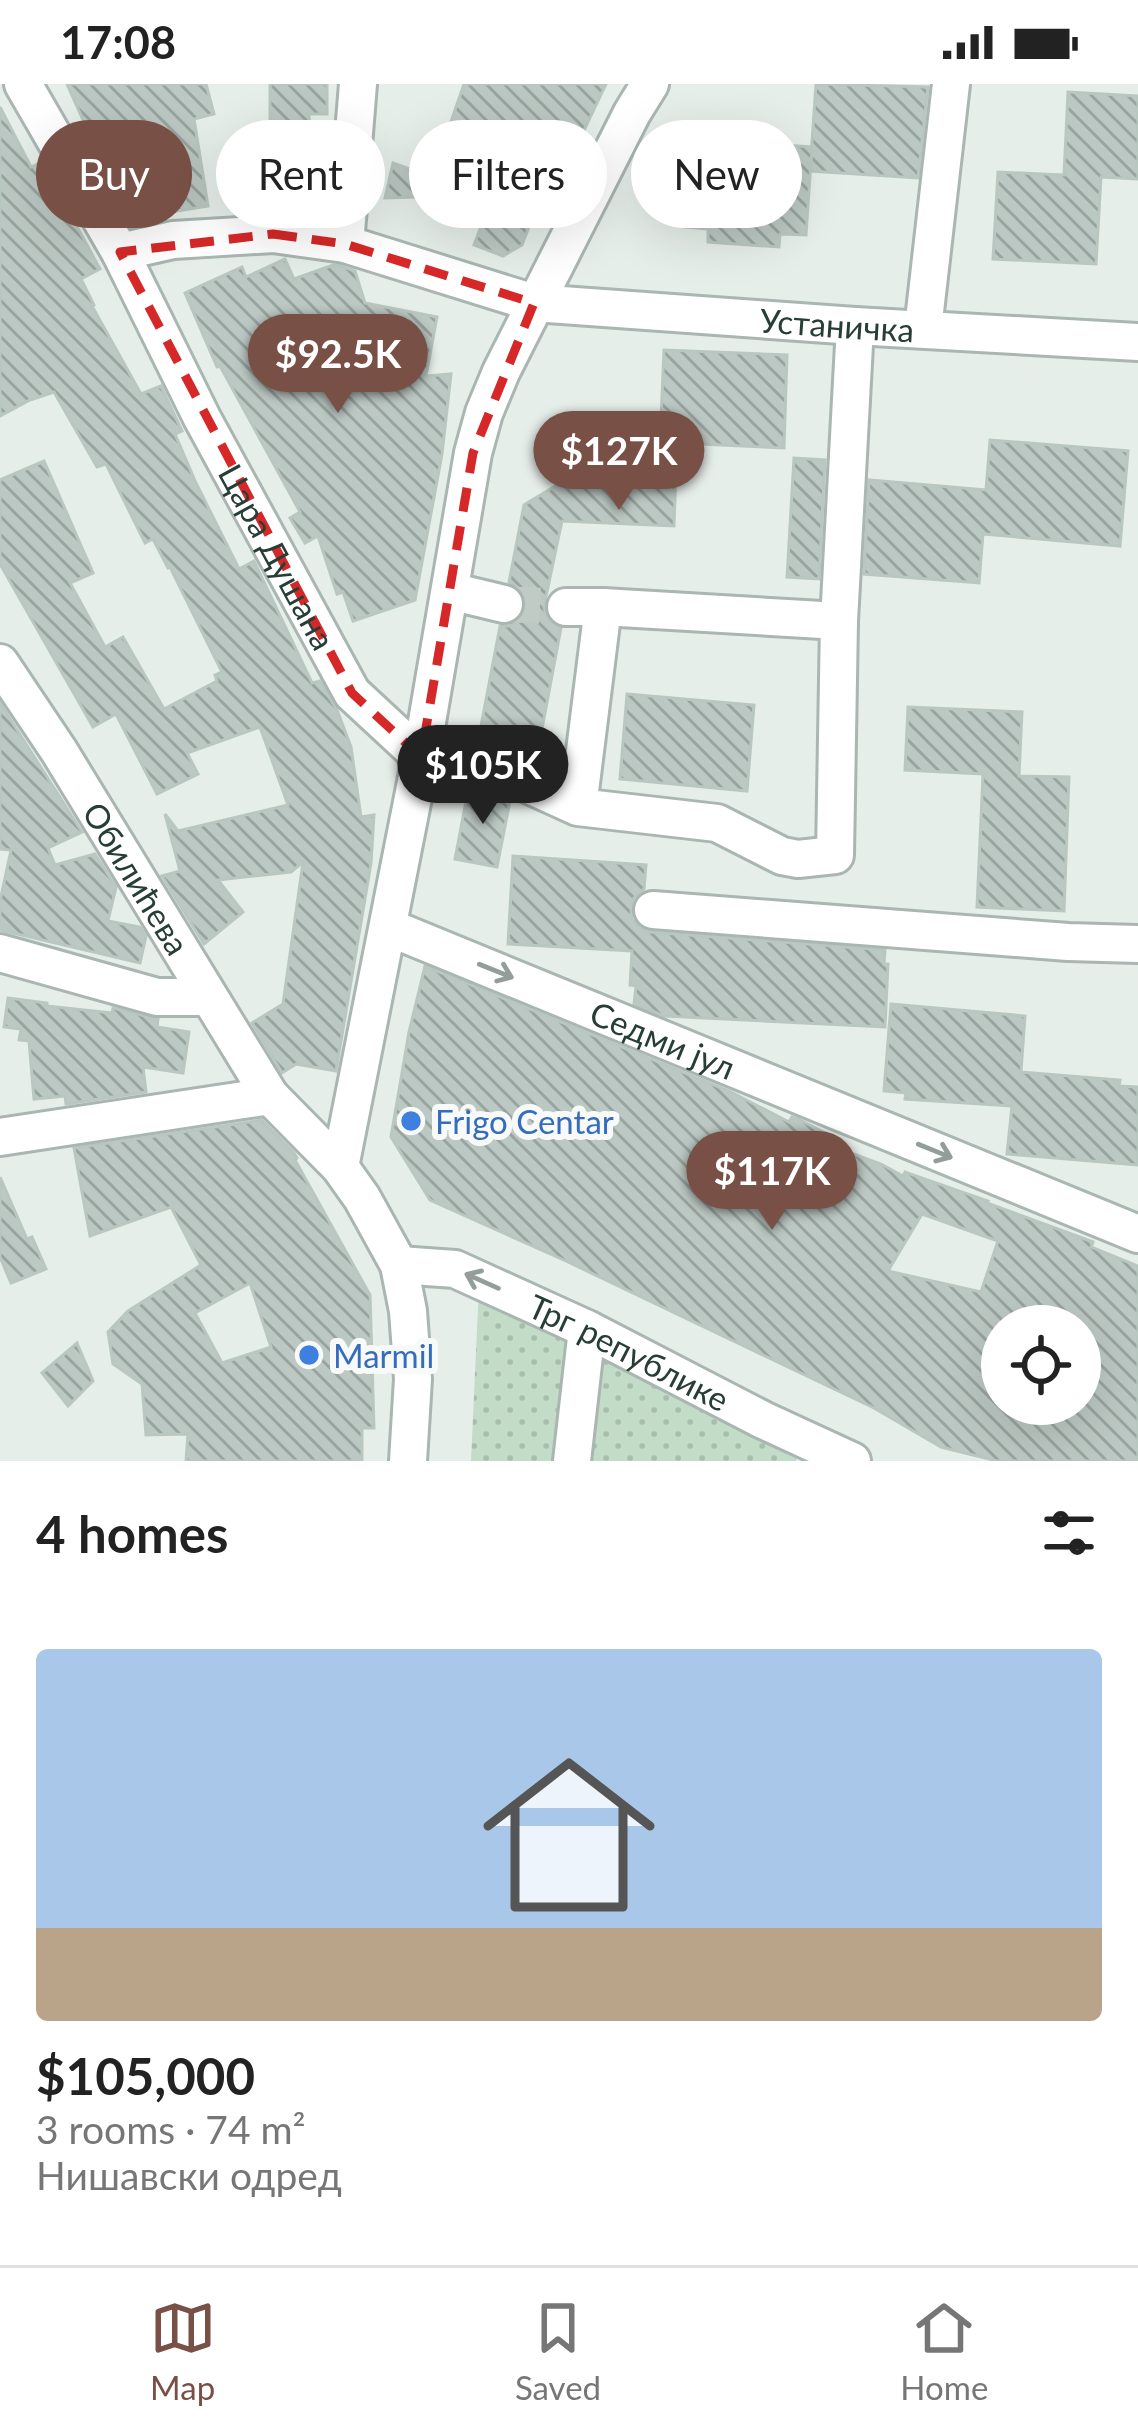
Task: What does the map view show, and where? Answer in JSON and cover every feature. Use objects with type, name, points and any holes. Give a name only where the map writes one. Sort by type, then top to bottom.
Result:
[{"type":"street","name":"Цара Душана","points":[[23,84],[120,252],[202,418],[352,693],[421,757]]},
{"type":"street","points":[[345,244],[358,84]]},
{"type":"street","points":[[340,1167],[484,413],[534,303],[650,84]]},
{"type":"street","points":[[923,329],[950,84]]},
{"type":"street","name":"Устаничка","points":[[120,252],[173,240],[273,234],[345,244],[534,303],[1138,341]]},
{"type":"street","points":[[514,778],[578,807],[717,824],[782,856],[835,855],[839,621],[855,326]]},
{"type":"street","points":[[450,590],[504,604]]},
{"type":"street","points":[[578,807],[603,607]]},
{"type":"street","points":[[566,608],[839,621]]},
{"type":"street","name":"Обилићева","points":[[0,663],[270,1096]]},
{"type":"street","points":[[421,757],[472,769]]},
{"type":"street","points":[[653,910],[1138,944]]},
{"type":"street","name":"Седми јул","points":[[388,927],[1138,1234]]},
{"type":"street","points":[[0,953],[158,998],[207,997]]},
{"type":"street","points":[[0,1137],[270,1096],[340,1167],[399,1265],[409,1311],[413,1378],[408,1461]]},
{"type":"street","name":"Трг републике","points":[[399,1265],[455,1269],[587,1329],[805,1451],[852,1461]]},
{"type":"street","points":[[572,1461],[587,1329]]},
{"type":"highlighted area","points":[[273,234],[345,244],[534,303],[473,453],[421,757],[352,693],[120,252]]},
{"type":"green space","points":[[479,1286],[798,1443],[796,1461],[471,1461]]},
{"type":"building","points":[[67,84],[206,84],[214,114],[194,119],[208,206],[192,209],[192,120],[83,120]]},
{"type":"building","points":[[270,84],[327,84],[327,114],[309,114],[309,120],[270,120]]},
{"type":"building","points":[[464,84],[606,84],[589,120],[452,120]]},
{"type":"building","points":[[816,84],[928,87],[918,178],[810,171]]},
{"type":"building","points":[[1068,92],[1138,96],[1138,179],[1101,177],[1096,264],[993,259],[998,172],[1064,175]]},
{"type":"building","points":[[0,107],[31,167],[36,165],[36,228],[78,228],[100,269],[81,279],[92,306],[141,394],[161,386],[182,431],[175,434],[239,569],[254,561],[312,683],[320,681],[351,747],[361,817],[374,815],[371,863],[336,1071],[296,1064],[282,1073],[252,1023],[283,1004],[303,862],[291,872],[218,880],[243,912],[204,944],[162,876],[180,871],[165,814],[178,831],[288,805],[260,727],[187,753],[198,774],[157,794],[116,714],[93,727],[0,564],[0,480],[44,461],[93,573],[70,583],[105,647],[123,637],[164,709],[217,681],[215,675],[222,672],[170,567],[153,539],[145,543],[106,464],[97,467],[54,392],[0,416]]},
{"type":"building","points":[[802,146],[812,147],[806,235],[780,234],[779,247],[708,242],[708,229],[696,228],[802,228]]},
{"type":"building","points":[[393,163],[409,169],[409,197],[385,198]]},
{"type":"building","points":[[480,228],[529,228],[522,245],[503,256],[474,245]]},
{"type":"building","points":[[285,259],[294,279],[340,266],[355,271],[365,303],[437,317],[426,376],[451,374],[442,454],[415,600],[353,621],[343,592],[337,594],[318,536],[305,543],[290,518],[300,512],[217,367],[185,293],[242,267],[246,277]]},
{"type":"building","points":[[664,350],[787,355],[784,448],[677,443],[674,526],[562,521],[544,606],[547,619],[561,628],[538,750],[520,747],[518,757],[502,759],[494,768],[488,754],[477,747],[500,626],[519,620],[526,608],[520,589],[509,582],[524,505],[557,485],[559,438],[660,442]]},
{"type":"building","points":[[990,440],[1128,451],[1120,546],[983,534],[979,583],[864,574],[869,480],[986,490]]},
{"type":"building","points":[[794,458],[825,460],[819,579],[787,577]]},
{"type":"building","points":[[627,694],[754,705],[747,791],[620,779]]},
{"type":"building","points":[[0,703],[82,832],[48,848],[55,865],[95,854],[116,887],[108,921],[140,927],[146,936],[140,963],[0,930],[0,901],[11,850],[0,849]]},
{"type":"building","points":[[908,707],[1022,712],[1019,776],[1069,777],[1064,911],[977,907],[983,774],[905,770]]},
{"type":"building","points":[[492,779],[496,792],[510,801],[497,867],[455,859],[468,791],[480,790]]},
{"type":"building","points":[[513,856],[646,865],[644,889],[631,909],[639,928],[650,932],[885,950],[885,1027],[664,1016],[634,1004],[632,951],[508,944]]},
{"type":"building","points":[[425,966],[729,1091],[789,1122],[792,1117],[798,1119],[831,1136],[829,1145],[903,1176],[905,1172],[1093,1242],[1091,1247],[1138,1266],[1138,1461],[997,1461],[941,1447],[874,1408],[430,1200],[391,1137]],"holes":[[[922,1214],[998,1241],[981,1292],[888,1271]]]},
{"type":"building","points":[[8,998],[112,1013],[113,1008],[158,1019],[157,1027],[189,1032],[183,1073],[143,1067],[146,1092],[66,1104],[65,1096],[34,1099],[29,1041],[19,1040],[21,1029],[4,1027]]},
{"type":"building","points":[[891,1004],[1025,1016],[1021,1072],[1120,1080],[1119,1086],[1138,1087],[1138,1165],[1007,1154],[1012,1106],[905,1099],[906,1093],[884,1091]]},
{"type":"building","points":[[262,1120],[294,1153],[370,1295],[374,1428],[362,1428],[362,1461],[186,1461],[188,1434],[146,1435],[142,1384],[113,1364],[108,1332],[128,1311],[201,1265],[171,1207],[90,1236],[74,1148]],"holes":[[[250,1283],[271,1347],[222,1363],[195,1313]]]},
{"type":"building","points":[[0,1177],[46,1269],[11,1283],[0,1257]]},
{"type":"building","points":[[77,1343],[93,1381],[68,1406],[42,1373]]},
{"type":"tunnel","points":[[504,604],[566,607]]},
{"type":"place","name":"Frigo Centar","points":[[411,1121]]},
{"type":"place","name":"Marmil","points":[[309,1355]]}]
